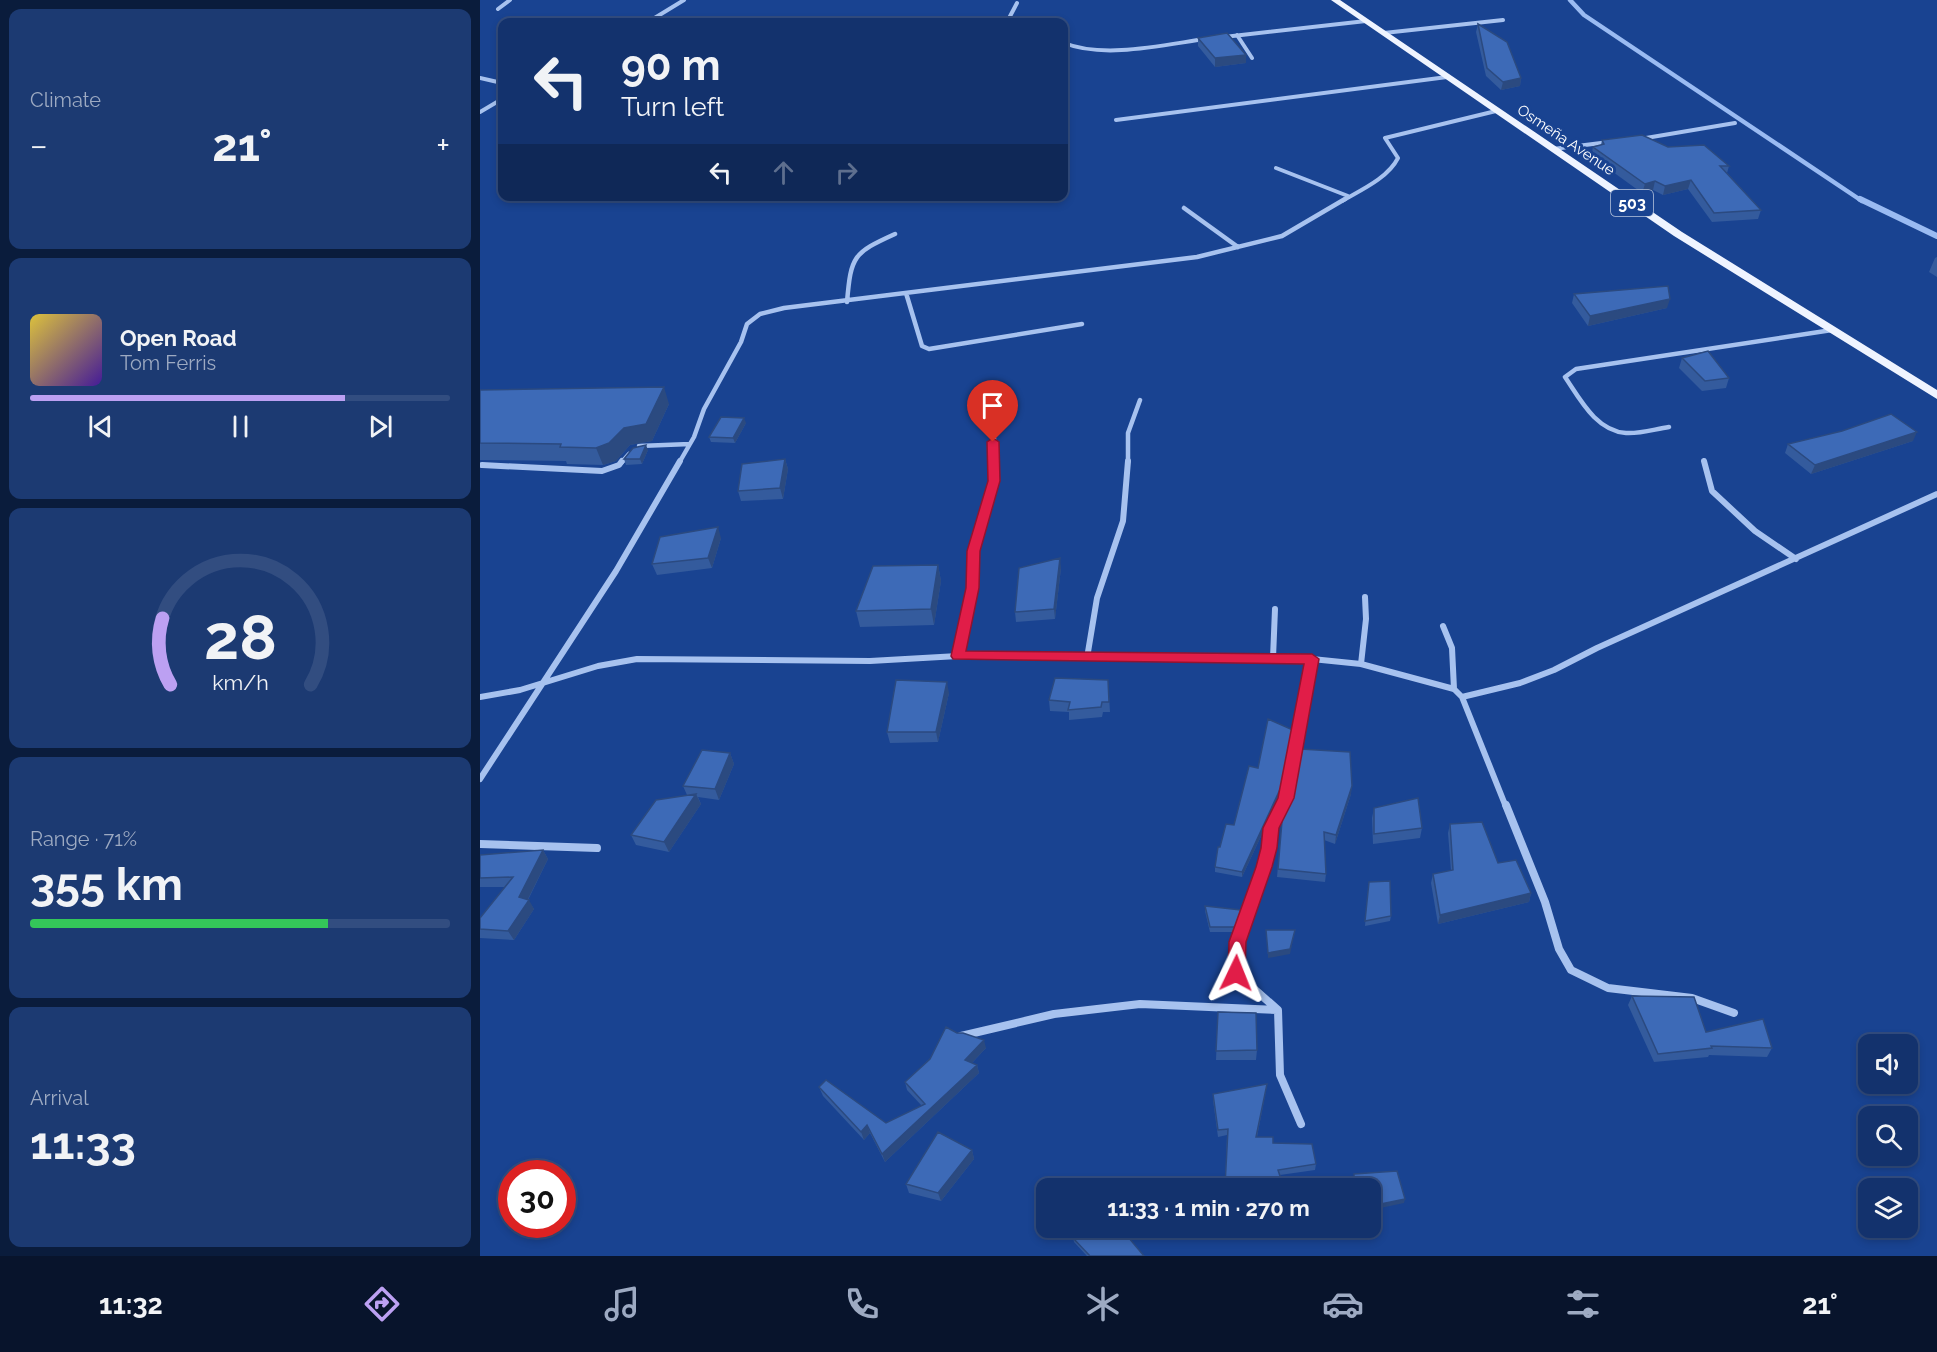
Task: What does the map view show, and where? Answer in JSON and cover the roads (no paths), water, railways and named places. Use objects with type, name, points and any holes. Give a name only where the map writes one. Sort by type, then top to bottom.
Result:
[{"type":"main road","name":"Osmeña Avenue","points":[[1335,0],[1678,234],[1937,395]]},
{"type":"street","points":[[498,9],[510,0]]},
{"type":"street","points":[[655,18],[684,0]]},
{"type":"street","points":[[1009,18],[1017,3]]},
{"type":"street","points":[[1384,33],[1503,20]]},
{"type":"street","points":[[1218,38],[1366,21]]},
{"type":"street","points":[[1237,35],[1252,58]]},
{"type":"street","points":[[1068,45],[1076,48],[1103,49],[1209,39]]},
{"type":"street","points":[[1116,120],[1447,77]]},
{"type":"street","points":[[480,78],[498,82]]},
{"type":"street","points":[[480,112],[498,101]]},
{"type":"street","points":[[480,779],[616,571],[690,444],[704,410],[741,342],[747,324],[759,314],[784,308],[1197,257],[1282,236],[1369,185],[1398,162],[1398,158],[1385,138],[1496,111]]},
{"type":"street","points":[[1637,139],[1735,123]]},
{"type":"street","points":[[1553,149],[1615,141]]},
{"type":"street","points":[[1276,168],[1348,196]]},
{"type":"street","points":[[1184,208],[1239,247]]},
{"type":"street","points":[[847,302],[851,262],[864,247],[895,234]]},
{"type":"street","points":[[906,294],[922,346],[928,349],[1082,324]]},
{"type":"street","points":[[1669,427],[1626,433],[1610,430],[1586,407],[1565,377],[1576,369],[1832,330]]},
{"type":"street","points":[[1087,658],[1097,598],[1123,521],[1128,475],[1128,433],[1140,400]]},
{"type":"street","points":[[958,656],[973,588],[974,551],[994,481],[994,438]]},
{"type":"street","points":[[482,465],[602,471],[620,465],[632,449],[640,446],[690,444]]},
{"type":"street","points":[[1704,461],[1712,491],[1755,531],[1796,559]]},
{"type":"street","points":[[1462,697],[1520,683],[1554,670],[1597,648],[1796,559],[1836,538],[1937,494]]},
{"type":"street","points":[[1361,663],[1366,618],[1365,597]]},
{"type":"street","points":[[1273,658],[1275,609]]},
{"type":"street","points":[[1443,626],[1452,648],[1454,689]]},
{"type":"street","points":[[480,697],[541,684],[611,661],[638,659],[870,661],[958,656],[1273,658],[1361,663],[1396,675],[1454,689],[1462,697],[1545,902],[1559,949],[1571,970],[1608,988],[1692,998],[1734,1013]]},
{"type":"street","points":[[1301,1124],[1280,1075],[1278,1010],[1236,973],[1235,957],[1267,858],[1271,828],[1286,798],[1312,659]]},
{"type":"street","points":[[480,844],[597,848]]},
{"type":"street","points":[[961,1036],[1054,1014],[1140,1004],[1278,1010]]},
{"type":"waterway","points":[[1570,0],[1584,15],[1862,201]]},
{"type":"waterway","points":[[1860,199],[1937,236]]}]
